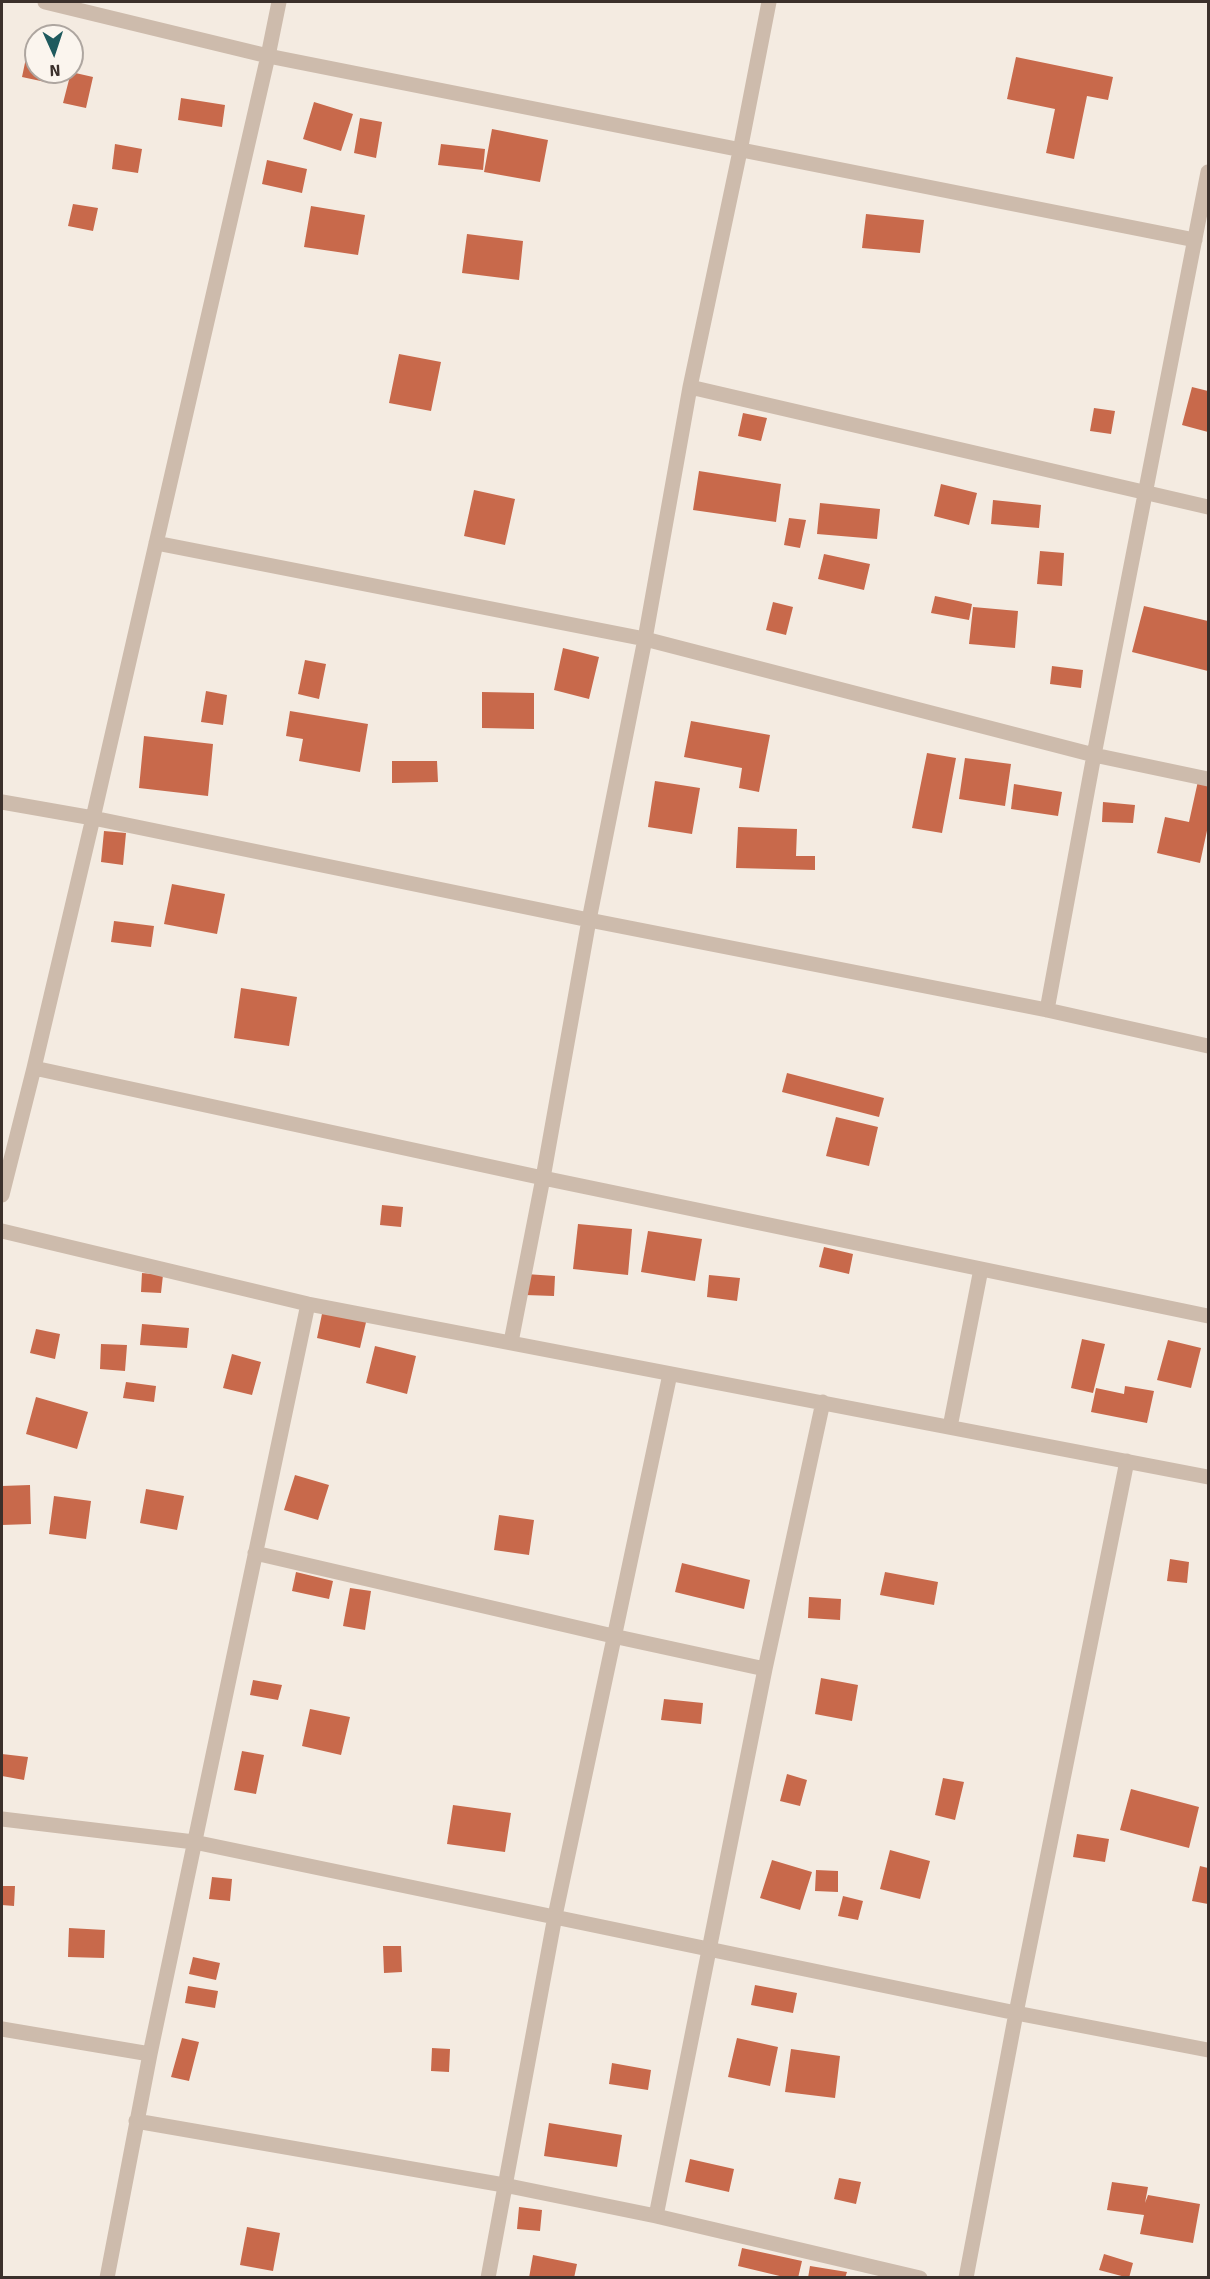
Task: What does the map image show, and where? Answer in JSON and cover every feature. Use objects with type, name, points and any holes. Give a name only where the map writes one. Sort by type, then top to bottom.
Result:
[{"type":"street","points":[[45,2],[268,56],[1194,240]]},
{"type":"street","points":[[2,1195],[93,818],[279,2]]},
{"type":"street","points":[[511,1342],[589,920],[645,639],[690,387],[769,2]]},
{"type":"street","points":[[1047,1010],[1094,755],[1209,172]]},
{"type":"street","points":[[690,387],[1209,507]]},
{"type":"street","points":[[156,543],[645,639],[1094,755],[1209,779]]},
{"type":"street","points":[[2,802],[93,818],[589,920],[1047,1010],[1209,1046]]},
{"type":"street","points":[[34,1068],[543,1178],[1209,1316]]},
{"type":"street","points":[[2,1231],[308,1304],[1209,1477]]},
{"type":"street","points":[[950,1427],[981,1269]]},
{"type":"street","points":[[107,2277],[136,2121],[308,1304]]},
{"type":"street","points":[[488,2277],[555,1916],[670,1374]]},
{"type":"street","points":[[656,2216],[765,1669],[823,1402]]},
{"type":"street","points":[[966,2277],[1016,2013],[1127,1461]]},
{"type":"street","points":[[255,1553],[765,1669]]},
{"type":"street","points":[[2,1819],[194,1842],[1016,2013],[1209,2050]]},
{"type":"street","points":[[2,2029],[150,2054]]},
{"type":"street","points":[[136,2121],[504,2185],[656,2216],[920,2277]]},
{"type":"building","points":[[1016,57],[1113,77],[1108,100],[1087,96],[1074,159],[1046,153],[1055,109],[1007,99]]},
{"type":"building","points":[[84,75],[93,77],[86,108],[63,103],[68,84],[84,84]]},
{"type":"building","points":[[181,98],[225,105],[222,127],[178,120]]},
{"type":"building","points":[[314,102],[353,114],[341,151],[303,139]]},
{"type":"building","points":[[360,118],[382,122],[376,158],[354,153]]},
{"type":"building","points":[[492,129],[548,140],[540,182],[484,172]]},
{"type":"building","points":[[115,144],[142,149],[138,173],[112,169]]},
{"type":"building","points":[[441,144],[485,149],[483,170],[438,165]]},
{"type":"building","points":[[267,160],[307,169],[302,193],[262,184]]},
{"type":"building","points":[[73,204],[98,208],[93,231],[68,226]]},
{"type":"building","points":[[311,206],[365,215],[358,255],[304,247]]},
{"type":"building","points":[[866,214],[924,220],[920,253],[862,248]]},
{"type":"building","points":[[467,234],[523,241],[519,280],[462,273]]},
{"type":"building","points":[[399,354],[441,362],[431,411],[389,403]]},
{"type":"building","points":[[1192,387],[1208,391],[1208,432],[1182,425]]},
{"type":"building","points":[[1094,408],[1115,411],[1111,434],[1090,431]]},
{"type":"building","points":[[743,413],[767,418],[761,441],[738,436]]},
{"type":"building","points":[[699,471],[781,484],[776,522],[693,510]]},
{"type":"building","points":[[941,484],[977,493],[969,525],[934,516]]},
{"type":"building","points":[[474,490],[515,499],[505,545],[464,536]]},
{"type":"building","points":[[993,500],[1041,505],[1039,528],[991,524]]},
{"type":"building","points":[[820,503],[880,509],[877,539],[817,534]]},
{"type":"building","points":[[789,518],[806,520],[800,548],[784,545]]},
{"type":"building","points":[[1040,551],[1064,553],[1062,586],[1037,584]]},
{"type":"building","points":[[824,554],[870,564],[864,590],[818,579]]},
{"type":"building","points":[[935,596],[972,604],[969,620],[931,613]]},
{"type":"building","points":[[773,602],[793,607],[786,635],[766,630]]},
{"type":"building","points":[[1144,606],[1208,621],[1208,671],[1132,652]]},
{"type":"building","points":[[973,607],[1018,611],[1015,648],[969,644]]},
{"type":"building","points":[[563,648],[599,657],[589,699],[554,690]]},
{"type":"building","points":[[305,660],[326,664],[319,699],[298,694]]},
{"type":"building","points":[[1052,666],[1083,670],[1081,688],[1050,684]]},
{"type":"building","points":[[206,691],[227,695],[223,725],[201,722]]},
{"type":"building","points":[[482,692],[534,693],[534,729],[482,728]]},
{"type":"building","points":[[290,711],[368,724],[360,772],[299,761],[303,739],[286,736]]},
{"type":"building","points":[[691,721],[770,735],[759,792],[739,788],[742,768],[684,757]]},
{"type":"building","points":[[144,736],[213,744],[208,796],[139,788]]},
{"type":"building","points":[[927,753],[956,758],[942,833],[912,828]]},
{"type":"building","points":[[965,758],[1011,764],[1005,806],[959,799]]},
{"type":"building","points":[[392,761],[437,761],[438,782],[392,783]]},
{"type":"building","points":[[655,781],[700,788],[692,834],[648,827]]},
{"type":"building","points":[[1198,781],[1208,783],[1208,826],[1200,863],[1157,853],[1165,817],[1189,822]]},
{"type":"building","points":[[1014,784],[1062,792],[1058,816],[1011,809]]},
{"type":"building","points":[[1103,802],[1135,805],[1133,823],[1102,822]]},
{"type":"building","points":[[738,827],[797,829],[796,856],[815,856],[815,870],[736,868]]},
{"type":"building","points":[[104,831],[126,833],[123,865],[101,862]]},
{"type":"building","points":[[172,884],[225,894],[217,934],[164,924]]},
{"type":"building","points":[[114,921],[154,926],[151,947],[111,942]]},
{"type":"building","points":[[241,988],[297,997],[289,1046],[234,1038]]},
{"type":"building","points":[[787,1073],[884,1098],[879,1117],[782,1092]]},
{"type":"building","points":[[836,1117],[878,1127],[869,1166],[826,1156]]},
{"type":"building","points":[[382,1205],[403,1207],[401,1227],[380,1225]]},
{"type":"building","points":[[578,1224],[632,1229],[628,1275],[573,1269]]},
{"type":"building","points":[[648,1231],[702,1239],[695,1281],[641,1272]]},
{"type":"building","points":[[824,1247],[853,1254],[849,1274],[819,1267]]},
{"type":"building","points":[[142,1273],[163,1275],[161,1293],[141,1292]]},
{"type":"building","points":[[526,1274],[555,1276],[554,1296],[525,1295]]},
{"type":"building","points":[[709,1275],[740,1278],[737,1301],[707,1297]]},
{"type":"building","points":[[323,1309],[367,1318],[360,1348],[317,1338]]},
{"type":"building","points":[[142,1324],[189,1328],[187,1348],[140,1345]]},
{"type":"building","points":[[36,1329],[60,1334],[55,1359],[30,1353]]},
{"type":"building","points":[[1082,1339],[1105,1344],[1093,1393],[1071,1388]]},
{"type":"building","points":[[1168,1340],[1201,1348],[1191,1388],[1157,1380]]},
{"type":"building","points":[[101,1344],[127,1345],[125,1371],[100,1369]]},
{"type":"building","points":[[375,1346],[416,1356],[407,1394],[366,1383]]},
{"type":"building","points":[[232,1354],[261,1362],[252,1395],[223,1388]]},
{"type":"building","points":[[126,1382],[156,1386],[154,1402],[123,1398]]},
{"type":"building","points":[[1125,1386],[1154,1391],[1147,1423],[1091,1412],[1096,1388],[1124,1394]]},
{"type":"building","points":[[36,1397],[88,1412],[77,1449],[26,1434]]},
{"type":"building","points":[[295,1475],[329,1485],[318,1520],[284,1510]]},
{"type":"building","points":[[30,1485],[31,1524],[2,1525],[2,1486]]},
{"type":"building","points":[[146,1489],[184,1496],[177,1530],[140,1523]]},
{"type":"building","points":[[54,1496],[91,1501],[86,1539],[49,1534]]},
{"type":"building","points":[[499,1515],[534,1520],[529,1555],[494,1550]]},
{"type":"building","points":[[1170,1559],[1189,1562],[1187,1583],[1167,1581]]},
{"type":"building","points":[[682,1563],[750,1580],[744,1609],[675,1592]]},
{"type":"building","points":[[296,1572],[333,1581],[329,1599],[292,1591]]},
{"type":"building","points":[[885,1572],[938,1582],[934,1605],[880,1595]]},
{"type":"building","points":[[350,1588],[371,1591],[365,1630],[343,1626]]},
{"type":"building","points":[[809,1597],[841,1599],[840,1620],[808,1618]]},
{"type":"building","points":[[821,1678],[858,1685],[852,1721],[815,1714]]},
{"type":"building","points":[[253,1680],[282,1685],[278,1700],[250,1695]]},
{"type":"building","points":[[664,1699],[703,1703],[701,1724],[661,1720]]},
{"type":"building","points":[[310,1709],[350,1717],[341,1755],[302,1746]]},
{"type":"building","points":[[242,1751],[264,1755],[256,1794],[234,1790]]},
{"type":"building","points":[[2,1754],[28,1757],[24,1780],[2,1776]]},
{"type":"building","points":[[787,1774],[807,1780],[800,1806],[780,1801]]},
{"type":"building","points":[[943,1778],[964,1782],[955,1820],[935,1815]]},
{"type":"building","points":[[1131,1789],[1199,1807],[1189,1848],[1120,1830]]},
{"type":"building","points":[[453,1805],[511,1813],[505,1852],[447,1844]]},
{"type":"building","points":[[1077,1834],[1109,1839],[1105,1862],[1073,1857]]},
{"type":"building","points":[[890,1850],[930,1861],[920,1899],[880,1889]]},
{"type":"building","points":[[772,1860],[812,1872],[800,1910],[760,1898]]},
{"type":"building","points":[[1200,1866],[1208,1868],[1208,1904],[1192,1901]]},
{"type":"building","points":[[816,1870],[838,1871],[838,1892],[815,1891]]},
{"type":"building","points":[[212,1877],[232,1879],[230,1901],[209,1899]]},
{"type":"building","points":[[2,1886],[15,1886],[14,1906],[2,1905]]},
{"type":"building","points":[[843,1896],[863,1901],[858,1920],[838,1916]]},
{"type":"building","points":[[69,1928],[105,1930],[104,1958],[68,1957]]},
{"type":"building","points":[[383,1946],[401,1946],[402,1972],[384,1973]]},
{"type":"building","points":[[193,1957],[220,1963],[216,1980],[189,1974]]},
{"type":"building","points":[[755,1985],[797,1993],[793,2013],[751,2005]]},
{"type":"building","points":[[188,1986],[218,1991],[215,2008],[185,2003]]},
{"type":"building","points":[[182,2038],[199,2042],[189,2081],[171,2077]]},
{"type":"building","points":[[737,2038],[778,2047],[770,2086],[728,2077]]},
{"type":"building","points":[[432,2048],[450,2049],[449,2072],[431,2071]]},
{"type":"building","points":[[791,2049],[840,2056],[835,2098],[785,2092]]},
{"type":"building","points":[[612,2063],[651,2070],[648,2090],[609,2084]]},
{"type":"building","points":[[549,2123],[622,2135],[617,2167],[544,2156]]},
{"type":"building","points":[[690,2159],[734,2169],[729,2192],[685,2182]]},
{"type":"building","points":[[839,2178],[861,2182],[856,2204],[834,2199]]},
{"type":"building","points":[[1112,2182],[1148,2187],[1145,2203],[1148,2195],[1200,2204],[1193,2243],[1140,2234],[1144,2215],[1107,2210]]},
{"type":"building","points":[[519,2207],[542,2210],[540,2231],[517,2229]]},
{"type":"building","points":[[247,2227],[280,2233],[273,2271],[240,2265]]},
{"type":"building","points":[[742,2248],[802,2261],[798,2278],[788,2278],[738,2266]]},
{"type":"building","points":[[1104,2254],[1133,2263],[1129,2278],[1099,2270]]},
{"type":"building","points":[[533,2255],[577,2264],[574,2278],[529,2278]]},
{"type":"building","points":[[810,2266],[847,2272],[845,2278],[808,2278]]}]
